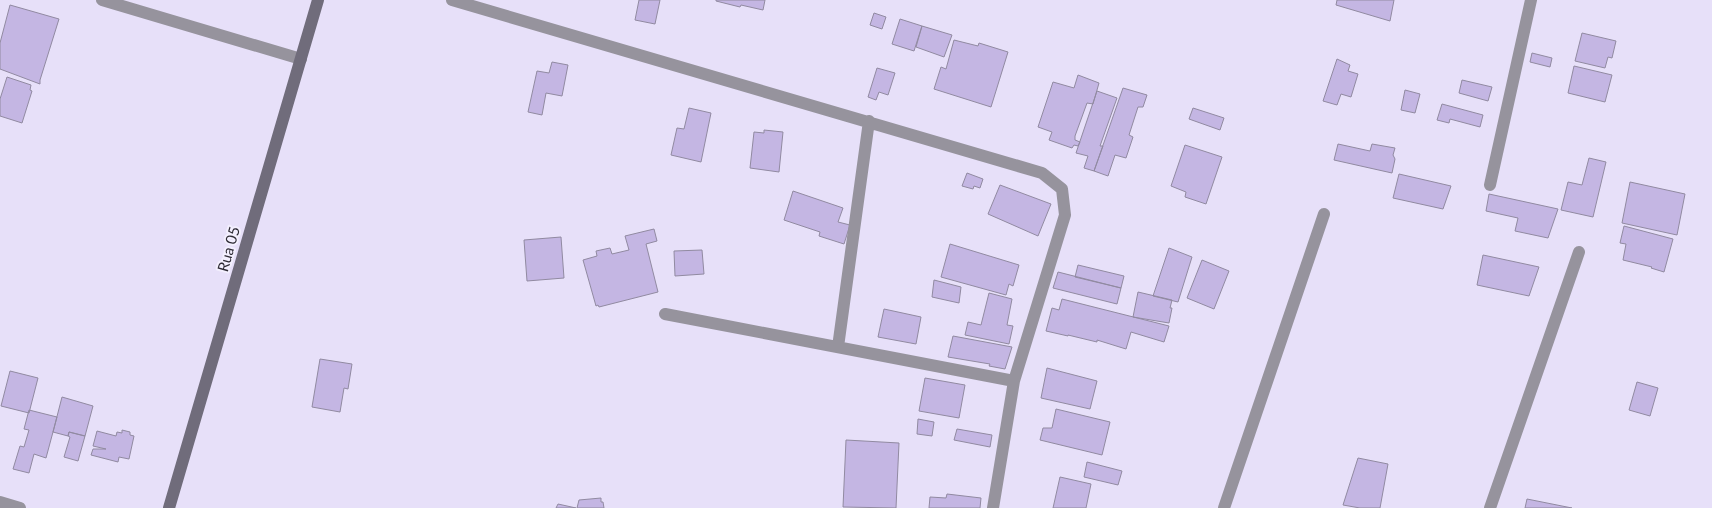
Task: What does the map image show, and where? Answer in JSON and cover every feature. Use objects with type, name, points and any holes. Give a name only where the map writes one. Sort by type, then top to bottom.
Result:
[{"type":"street","points":[[102,0],[301,59]]},
{"type":"street","name":"Rua 05","points":[[170,508],[318,0]]},
{"type":"street","points":[[452,0],[1042,172],[1062,189],[1065,215],[1014,381],[993,508]]},
{"type":"street","points":[[1490,185],[1531,0]]},
{"type":"street","points":[[838,348],[870,121]]},
{"type":"street","points":[[1224,508],[1324,214]]},
{"type":"street","points":[[1490,508],[1579,252]]},
{"type":"street","points":[[665,314],[1014,381]]},
{"type":"street","points":[[0,502],[20,508]]},
{"type":"building","points":[[639,0],[660,0],[655,24],[635,20]]},
{"type":"building","points":[[716,0],[765,0],[763,10],[741,5],[740,7]]},
{"type":"building","points":[[1337,0],[1394,0],[1390,21],[1336,5]]},
{"type":"building","points":[[10,5],[59,19],[40,84],[0,69],[0,43]]},
{"type":"building","points":[[874,13],[886,17],[882,29],[870,25]]},
{"type":"building","points":[[900,19],[922,26],[914,51],[892,44]]},
{"type":"building","points":[[922,26],[952,35],[944,57],[916,47]]},
{"type":"building","points":[[1582,33],[1616,41],[1612,58],[1608,57],[1605,68],[1575,61]]},
{"type":"building","points":[[954,40],[978,46],[979,43],[1008,52],[991,107],[934,89],[941,67],[946,69]]},
{"type":"building","points":[[1532,53],[1552,58],[1550,67],[1530,62]]},
{"type":"building","points":[[1337,59],[1350,65],[1348,71],[1358,74],[1351,97],[1341,94],[1337,105],[1323,101]]},
{"type":"building","points":[[552,62],[568,65],[562,96],[546,93],[542,115],[528,112],[537,71],[549,73]]},
{"type":"building","points":[[1574,66],[1612,75],[1605,102],[1568,93]]},
{"type":"building","points":[[877,68],[895,73],[888,95],[879,92],[876,100],[868,97]]},
{"type":"building","points":[[1078,75],[1099,83],[1093,104],[1087,103],[1075,136],[1075,140],[1080,142],[1078,146],[1074,145],[1072,148],[1049,140],[1052,132],[1038,127],[1053,82],[1074,88]]},
{"type":"building","points":[[7,77],[31,85],[30,90],[32,91],[22,123],[0,116],[0,99]]},
{"type":"building","points":[[1462,80],[1492,87],[1488,101],[1459,93]]},
{"type":"building","points":[[1123,88],[1147,95],[1143,107],[1138,107],[1129,135],[1133,137],[1126,158],[1115,155],[1108,176],[1094,171]]},
{"type":"building","points":[[1405,90],[1420,94],[1415,113],[1401,110]]},
{"type":"building","points":[[1097,91],[1117,98],[1100,146],[1103,146],[1094,171],[1084,168],[1088,156],[1076,153]]},
{"type":"building","points":[[1442,104],[1483,115],[1480,127],[1450,119],[1449,123],[1437,120]]},
{"type":"building","points":[[689,108],[711,113],[701,162],[671,155],[677,128],[684,129]]},
{"type":"building","points":[[1193,108],[1224,118],[1220,130],[1189,119]]},
{"type":"building","points":[[764,130],[783,132],[779,172],[750,168],[754,132],[764,133]]},
{"type":"building","points":[[1338,144],[1370,151],[1372,144],[1395,148],[1392,173],[1334,160]]},
{"type":"building","points":[[1185,145],[1222,157],[1206,204],[1185,197],[1186,192],[1171,186]]},
{"type":"building","points":[[1589,158],[1606,162],[1593,217],[1561,210],[1568,182],[1582,185]]},
{"type":"building","points":[[967,173],[983,179],[980,188],[974,186],[973,189],[962,186]]},
{"type":"building","points":[[1399,174],[1451,186],[1443,209],[1393,198]]},
{"type":"building","points":[[1630,182],[1685,194],[1677,235],[1622,223]]},
{"type":"building","points":[[1000,185],[1051,204],[1038,236],[988,214]]},
{"type":"building","points":[[793,191],[843,208],[838,222],[850,225],[844,244],[819,236],[820,232],[784,220]]},
{"type":"building","points":[[1489,194],[1558,209],[1548,238],[1515,231],[1518,218],[1486,211]]},
{"type":"building","points":[[1624,226],[1673,239],[1664,272],[1623,260],[1626,244],[1620,243]]},
{"type":"building","points":[[654,229],[657,241],[646,244],[658,292],[599,307],[598,305],[596,306],[583,260],[597,256],[596,251],[610,248],[612,254],[629,250],[625,236]]},
{"type":"building","points":[[561,237],[564,278],[527,281],[524,240]]},
{"type":"building","points":[[950,244],[1019,265],[1013,286],[1009,284],[1006,295],[941,277]]},
{"type":"building","points":[[1169,248],[1192,257],[1178,302],[1153,296]]},
{"type":"building","points":[[702,250],[704,274],[675,276],[674,251]]},
{"type":"building","points":[[1483,255],[1539,267],[1529,296],[1477,285]]},
{"type":"building","points":[[1202,260],[1229,271],[1214,309],[1187,298]]},
{"type":"building","points":[[1078,265],[1124,276],[1121,288],[1075,277]]},
{"type":"building","points":[[1058,272],[1121,288],[1117,304],[1053,288]]},
{"type":"building","points":[[934,280],[961,287],[959,303],[932,297]]},
{"type":"building","points":[[1138,292],[1172,300],[1169,323],[1133,317]]},
{"type":"building","points":[[989,293],[1012,299],[1007,325],[1013,326],[1009,344],[965,335],[968,322],[981,325]]},
{"type":"building","points":[[1062,299],[1169,326],[1164,342],[1131,332],[1126,349],[1097,340],[1097,342],[1046,331],[1052,308],[1059,310]]},
{"type":"building","points":[[884,309],[921,317],[916,344],[878,337]]},
{"type":"building","points":[[953,336],[1012,347],[1005,369],[989,366],[990,364],[948,357]]},
{"type":"building","points":[[320,359],[352,364],[348,389],[344,388],[340,412],[312,407]]},
{"type":"building","points":[[1047,368],[1097,381],[1090,409],[1041,398]]},
{"type":"building","points":[[10,371],[38,378],[29,413],[1,406]]},
{"type":"building","points":[[925,378],[965,385],[959,418],[919,411]]},
{"type":"building","points":[[1637,382],[1658,388],[1650,416],[1629,410]]},
{"type":"building","points":[[62,397],[93,406],[85,436],[69,432],[68,436],[53,432]]},
{"type":"building","points":[[1056,409],[1110,422],[1102,455],[1040,440],[1043,428],[1052,428]]},
{"type":"building","points":[[29,410],[57,417],[46,458],[34,454],[29,473],[13,469],[20,446],[24,447],[29,430],[24,429]]},
{"type":"building","points":[[918,419],[934,422],[932,436],[917,434]]},
{"type":"building","points":[[957,429],[992,435],[990,447],[954,440]]},
{"type":"building","points":[[122,430],[130,432],[130,435],[134,436],[129,459],[119,457],[118,462],[91,455],[93,449],[106,449],[93,446],[97,431],[116,436],[117,432],[122,433]]},
{"type":"building","points":[[69,432],[85,436],[78,461],[64,457],[70,437],[68,436]]},
{"type":"building","points":[[846,440],[899,443],[896,508],[843,507]]},
{"type":"building","points":[[1358,458],[1388,464],[1380,508],[1360,508],[1343,505]]},
{"type":"building","points":[[1087,462],[1122,471],[1118,485],[1084,477]]},
{"type":"building","points":[[1060,477],[1091,484],[1086,508],[1053,508]]},
{"type":"building","points":[[947,494],[981,498],[980,508],[929,508],[930,497],[946,498]]},
{"type":"building","points":[[601,498],[604,508],[577,508],[579,500]]},
{"type":"building","points":[[1527,499],[1572,508],[1525,508]]},
{"type":"building","points":[[558,504],[576,508],[556,508]]}]
